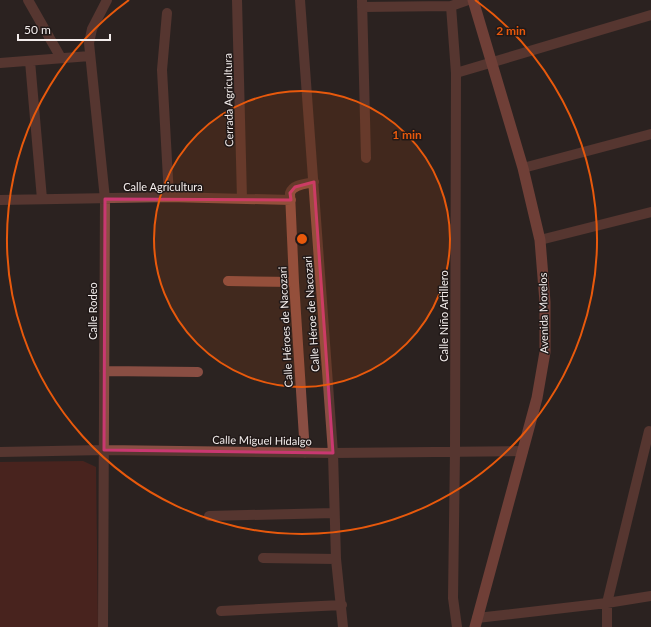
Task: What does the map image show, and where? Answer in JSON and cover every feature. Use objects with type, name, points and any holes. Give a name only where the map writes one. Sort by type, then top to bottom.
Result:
[{"type":"main road","name":"Avenida Morelos","points":[[473,0],[524,168],[540,240],[545,302],[545,352],[537,398],[476,623]]},
{"type":"street","points":[[28,0],[61,58]]},
{"type":"street","name":"Calle Rodeo","points":[[103,627],[105,199],[89,42],[92,29],[107,0]]},
{"type":"street","name":"Cerrada Agricultura","points":[[237,0],[242,199]]},
{"type":"street","name":"Calle Héroe de Nacozari","points":[[300,0],[332,453],[336,559],[342,605],[343,627]]},
{"type":"street","points":[[366,158],[362,4],[451,6],[468,0]]},
{"type":"street","name":"Calle Niño Artillero","points":[[451,6],[456,73],[453,598],[457,627]]},
{"type":"street","points":[[167,12],[162,70],[169,197]]},
{"type":"street","points":[[456,73],[651,15]]},
{"type":"street","points":[[0,63],[90,56]]},
{"type":"street","points":[[30,61],[42,199]]},
{"type":"street","points":[[524,168],[651,134]]},
{"type":"street","points":[[291,200],[291,189],[314,182]]},
{"type":"street","name":"Calle Agricultura","points":[[0,200],[169,197],[291,200]]},
{"type":"street","name":"Calle Héroes de Nacozari","points":[[291,200],[294,282],[305,453]]},
{"type":"street","points":[[540,240],[651,212]]},
{"type":"street","points":[[228,282],[294,282]]},
{"type":"street","points":[[104,371],[198,372]]},
{"type":"street","points":[[607,627],[607,603],[649,431]]},
{"type":"street","name":"Calle Miguel Hidalgo","points":[[0,452],[104,450],[305,453],[523,451]]},
{"type":"street","points":[[209,516],[334,513]]},
{"type":"street","points":[[263,558],[336,559]]},
{"type":"street","points":[[476,623],[651,596]]},
{"type":"street","points":[[221,611],[342,605]]},
{"type":"highlighted area","points":[[314,182],[333,453],[104,450],[105,199],[291,200],[290,193],[295,187]]},
{"type":"shaded area","points":[[83,461],[96,467],[98,627],[0,627],[0,462]]}]
